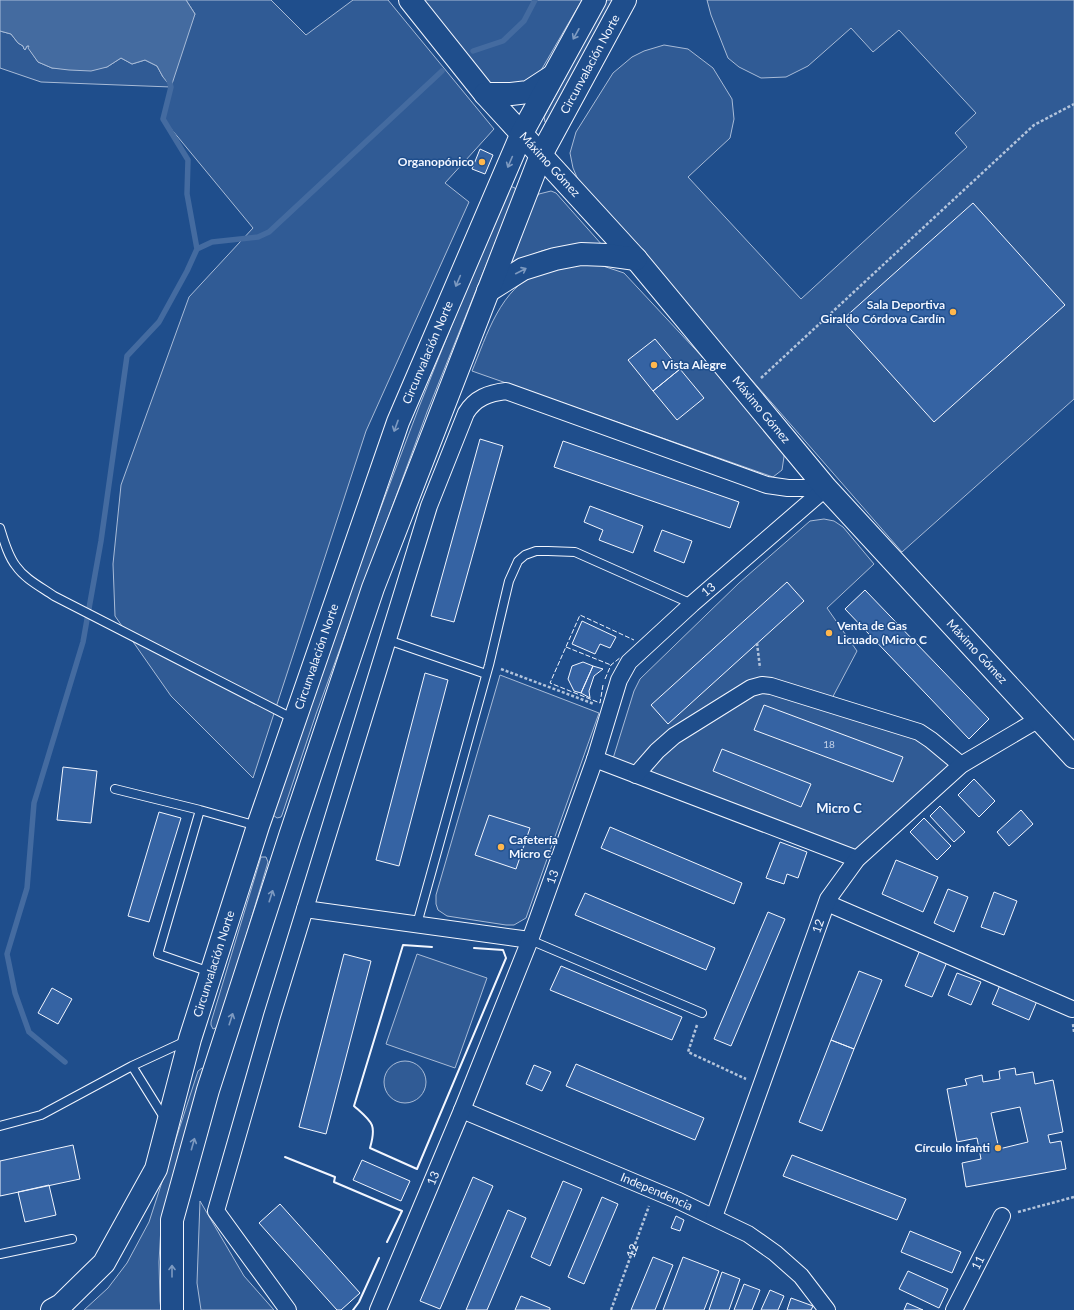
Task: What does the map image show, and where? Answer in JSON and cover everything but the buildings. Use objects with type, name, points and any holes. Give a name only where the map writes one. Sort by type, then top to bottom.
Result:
[{"type":"main road","name":"Máximo Gómez","points":[[410,0],[485,94],[636,259],[826,488],[1074,757]]},
{"type":"main road","name":"Circunvalación Norte","points":[[52,1310],[61,1304],[104,1263],[156,1169],[190,1039],[258,826],[398,422],[522,133],[595,0]]},
{"type":"main road","name":"Circunvalación Norte","points":[[172,1310],[172,1220],[208,1090],[290,836],[373,588],[541,155],[625,0]]},
{"type":"main road","points":[[485,94],[511,94],[528,92],[553,75]]},
{"type":"main road","points":[[488,291],[523,269],[555,259],[581,254],[607,255],[636,259]]},
{"type":"main road","points":[[258,826],[290,836]]},
{"type":"main road","points":[[190,1039],[222,1047]]},
{"type":"street","points":[[288,1310],[216,1211],[272,1016],[429,506],[466,413],[471,406],[481,398],[493,393],[506,392],[767,485],[788,488],[826,488]]},
{"type":"street","name":"13","points":[[378,1310],[462,1110],[530,940],[595,759],[619,680],[629,662],[692,604],[826,488]]},
{"type":"street","points":[[636,775],[657,751],[674,736],[751,688],[762,685],[771,686],[919,732],[961,765]]},
{"type":"street","name":"12","points":[[714,1217],[827,903],[857,859],[961,765],[1039,719]]},
{"type":"street","points":[[595,759],[857,859]]},
{"type":"street","points":[[827,903],[1072,1009]]},
{"type":"street","points":[[305,909],[530,940]]},
{"type":"street","name":"Independencia","points":[[462,1110],[655,1191],[748,1234],[775,1253],[801,1276],[827,1310]]},
{"type":"street","name":"11","points":[[954,1310],[1002,1216]]},
{"type":"lane","points":[[0,528],[7,549],[16,566],[32,581],[54,596],[295,720]]},
{"type":"lane","points":[[417,924],[486,674],[490,665],[509,581],[518,561],[525,555],[536,551],[576,552],[692,604]]},
{"type":"lane","points":[[388,640],[486,674]]},
{"type":"lane","points":[[115,789],[258,826]]},
{"type":"lane","points":[[200,810],[158,954],[212,972]]},
{"type":"lane","points":[[530,940],[702,1013]]},
{"type":"lane","points":[[0,1126],[41,1115],[132,1066],[190,1039]]},
{"type":"lane","points":[[132,1066],[168,1124]]},
{"type":"lane","points":[[0,1254],[72,1239]]},
{"type":"path","points":[[747,392],[1034,125],[1074,104]]},
{"type":"path","points":[[757,643],[762,685]]},
{"type":"path","points":[[490,665],[610,710]]},
{"type":"path","points":[[702,1013],[688,1052],[761,1086]]},
{"type":"path","name":"12","points":[[611,1310],[655,1191]]},
{"type":"path","points":[[1002,1216],[1074,1197]]},
{"type":"shaded area","points":[[0,0],[186,0],[195,14],[171,87],[157,66],[145,60],[132,64],[121,58],[107,67],[91,71],[52,68],[38,62],[28,48],[29,46],[27,46],[25,50],[11,34],[0,31]]},
{"type":"shaded area","points":[[186,0],[271,0],[306,35],[353,0],[388,0],[494,129],[445,183],[469,202],[366,431],[253,778],[171,696],[115,616],[113,564],[121,485],[189,297],[253,228],[163,119],[171,87],[41,82],[0,68],[0,31],[11,34],[25,50],[27,46],[29,46],[38,62],[52,68],[107,67],[121,58],[132,64],[145,60],[157,66],[163,77],[195,14]]},
{"type":"shaded area","points":[[421,0],[582,0],[536,79],[521,86],[486,87]]},
{"type":"shaded area","points":[[607,0],[616,0],[549,122],[545,122],[544,117]]},
{"type":"shaded area","points":[[707,0],[1074,0],[1074,399],[902,552],[579,182],[573,168],[570,153],[576,132],[613,73],[632,57],[644,51],[664,45],[688,49],[713,68],[732,99],[734,119],[730,138],[688,177],[801,299],[967,147],[955,133],[976,113],[899,30],[873,52],[851,28],[808,66],[786,77],[761,78],[739,67],[728,58],[711,15]]},
{"type":"shaded area","points":[[510,186],[515,188],[516,191],[427,412],[316,714],[282,815],[281,817],[277,818],[273,815],[338,621],[419,407],[507,187]]},
{"type":"shaded area","points":[[551,191],[556,193],[603,246],[559,247],[550,249],[534,254],[509,269],[535,199],[539,194]]},
{"type":"shaded area","points":[[577,265],[600,265],[624,273],[750,408],[785,450],[782,470],[773,477],[472,371],[497,314],[515,289],[526,279],[540,272]]},
{"type":"shaded area","points":[[824,519],[834,521],[843,527],[874,564],[827,608],[857,651],[829,704],[919,732],[961,765],[857,859],[611,765],[634,691],[640,679],[739,583],[810,521]]},
{"type":"shaded area","points":[[500,675],[599,713],[526,918],[514,925],[447,916],[438,910],[436,904],[436,895]]},
{"type":"shaded area","points":[[261,857],[266,857],[268,862],[220,1024],[218,1027],[213,1029],[211,1022]]},
{"type":"shaded area","points":[[417,954],[487,978],[455,1068],[386,1044]]},
{"type":"shaded area","points":[[405,1061],[420,1067],[426,1082],[420,1097],[405,1103],[390,1097],[384,1082],[390,1067]]},
{"type":"shaded area","points":[[202,1068],[206,1070],[161,1226],[159,1262],[161,1310],[84,1310],[108,1288],[127,1263],[149,1222],[198,1071]]},
{"type":"shaded area","points":[[200,1201],[244,1276],[274,1310],[201,1310],[197,1283]]},
{"type":"waterway","points":[[473,51],[503,41],[524,21],[535,0]]},
{"type":"waterway","points":[[197,249],[212,242],[258,237],[269,232],[442,71]]},
{"type":"waterway","points":[[65,1062],[29,1032],[15,993],[7,954],[27,888],[34,803],[83,642],[101,541],[127,356],[159,322],[187,271],[197,249],[187,194],[188,160],[163,119],[171,87],[169,80]]},
{"type":"fence","points":[[603,685],[600,703],[550,683],[580,615],[634,640]]},
{"type":"fence","points":[[566,647],[611,665]]},
{"type":"fence","points":[[605,679],[611,665],[621,657]]},
{"type":"wall","points":[[432,947],[403,945],[354,1106],[369,1120],[373,1128],[370,1148],[417,1169],[506,958],[503,950],[474,948]]},
{"type":"wall","points":[[285,1157],[335,1177],[334,1182],[402,1211],[387,1242]]},
{"type":"wall","points":[[353,1310],[359,1302],[379,1258]]},
{"type":"place","name":"Organopónico","points":[[482,162]]},
{"type":"place","name":"Sala Deportiva Giraldo Córdova Cardín","points":[[953,312]]},
{"type":"place","name":"Vista Alegre","points":[[654,365]]},
{"type":"place","name":"Venta de Gas Licuado (Micro C","points":[[829,633]]},
{"type":"place","name":"Cafetería Micro C","points":[[501,847]]},
{"type":"place","name":"Círculo Infanti","points":[[998,1148]]},
{"type":"district","name":"Micro C","points":[[839,808]]}]
